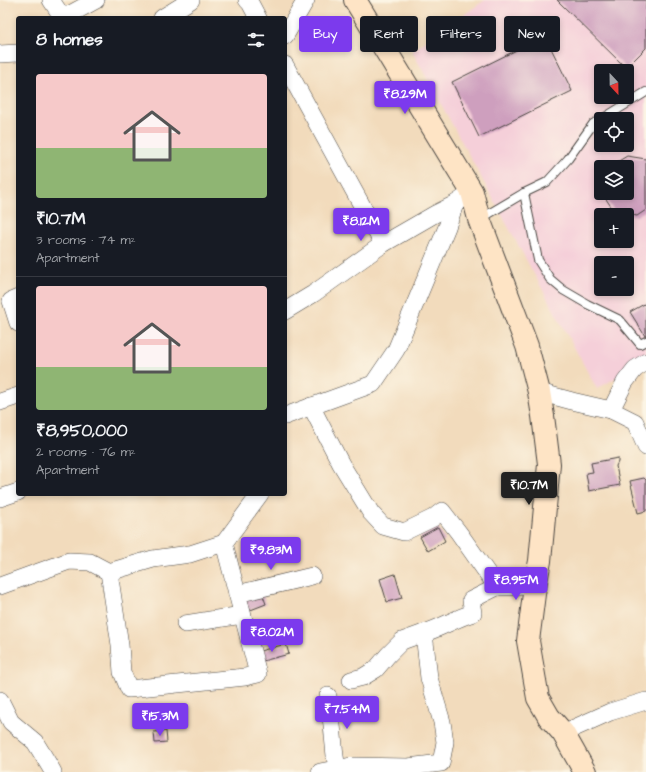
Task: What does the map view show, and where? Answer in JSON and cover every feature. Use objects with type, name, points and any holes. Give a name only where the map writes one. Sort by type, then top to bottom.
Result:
[{"type":"street","points":[[51,0],[62,16]]},
{"type":"street","points":[[67,16],[96,0]]},
{"type":"street","points":[[165,16],[191,0]]},
{"type":"street","points":[[247,0],[257,16]]},
{"type":"street","points":[[287,33],[306,0]]},
{"type":"street","points":[[356,0],[463,198],[479,219],[527,346],[539,392],[549,464],[540,561],[535,586],[528,641],[538,698],[548,717],[563,733],[586,772]]},
{"type":"street","points":[[0,54],[16,53]]},
{"type":"street","points":[[289,82],[383,244]]},
{"type":"street","points":[[287,310],[313,294],[383,244],[463,198]]},
{"type":"street","points":[[287,415],[373,384],[396,350],[448,227],[463,198]]},
{"type":"street","points":[[10,301],[16,318]]},
{"type":"street","points":[[611,410],[625,382],[635,369],[646,362]]},
{"type":"street","points":[[539,392],[572,402],[611,410],[640,422],[646,446]]},
{"type":"street","points":[[0,402],[16,397]]},
{"type":"street","points":[[311,406],[341,464],[371,513],[383,526],[404,532],[433,518],[442,511],[497,587]]},
{"type":"street","points":[[0,498],[16,493]]},
{"type":"street","points":[[0,586],[69,561],[90,562],[109,572],[153,559],[190,554],[224,543],[259,496]]},
{"type":"street","points":[[109,572],[120,644],[122,672],[129,689],[245,677],[258,674],[224,543]]},
{"type":"street","points":[[237,594],[312,576]]},
{"type":"street","points":[[352,680],[363,677],[376,669],[388,654],[402,641],[434,630],[473,612],[471,600],[497,587],[535,586]]},
{"type":"street","points":[[185,624],[242,615]]},
{"type":"street","points":[[320,772],[351,766],[440,768],[445,742],[442,722],[429,678],[424,633]]},
{"type":"street","points":[[328,696],[337,769]]},
{"type":"street","points":[[0,700],[6,724],[35,742],[53,772]]},
{"type":"street","points":[[563,733],[610,712],[646,701]]},
{"type":"lane","points":[[613,112],[646,92]]},
{"type":"lane","points":[[479,219],[524,193],[548,182],[568,159],[594,123]]},
{"type":"lane","points":[[524,193],[538,260],[550,279],[563,290],[587,304],[620,320],[640,344],[646,340]]},
{"type":"shaded area","points":[[485,0],[646,0],[646,360],[597,389],[413,52],[418,52],[418,47],[426,41],[426,52],[496,52],[496,16],[462,16]]},
{"type":"building","points":[[557,0],[646,0],[646,48],[630,64],[622,64]]},
{"type":"building","points":[[513,52],[553,52],[572,91],[479,137],[452,82]]},
{"type":"building","points":[[627,156],[646,159],[646,210],[637,216],[634,215],[634,208],[612,208],[607,200],[634,200],[634,160],[620,160]]},
{"type":"building","points":[[646,303],[646,336],[645,336],[630,312]]},
{"type":"building","points":[[618,458],[616,466],[620,485],[589,491],[586,473],[593,472],[591,463]]},
{"type":"building","points":[[644,478],[646,480],[646,511],[638,513],[630,481]]},
{"type":"building","points":[[438,527],[445,541],[428,551],[420,537]]},
{"type":"building","points":[[395,574],[402,598],[387,602],[380,579]]},
{"type":"building","points":[[262,593],[266,604],[248,611],[244,599]]},
{"type":"building","points":[[286,644],[289,654],[259,662],[256,652]]},
{"type":"building","points":[[166,731],[167,742],[155,743],[154,732]]}]
